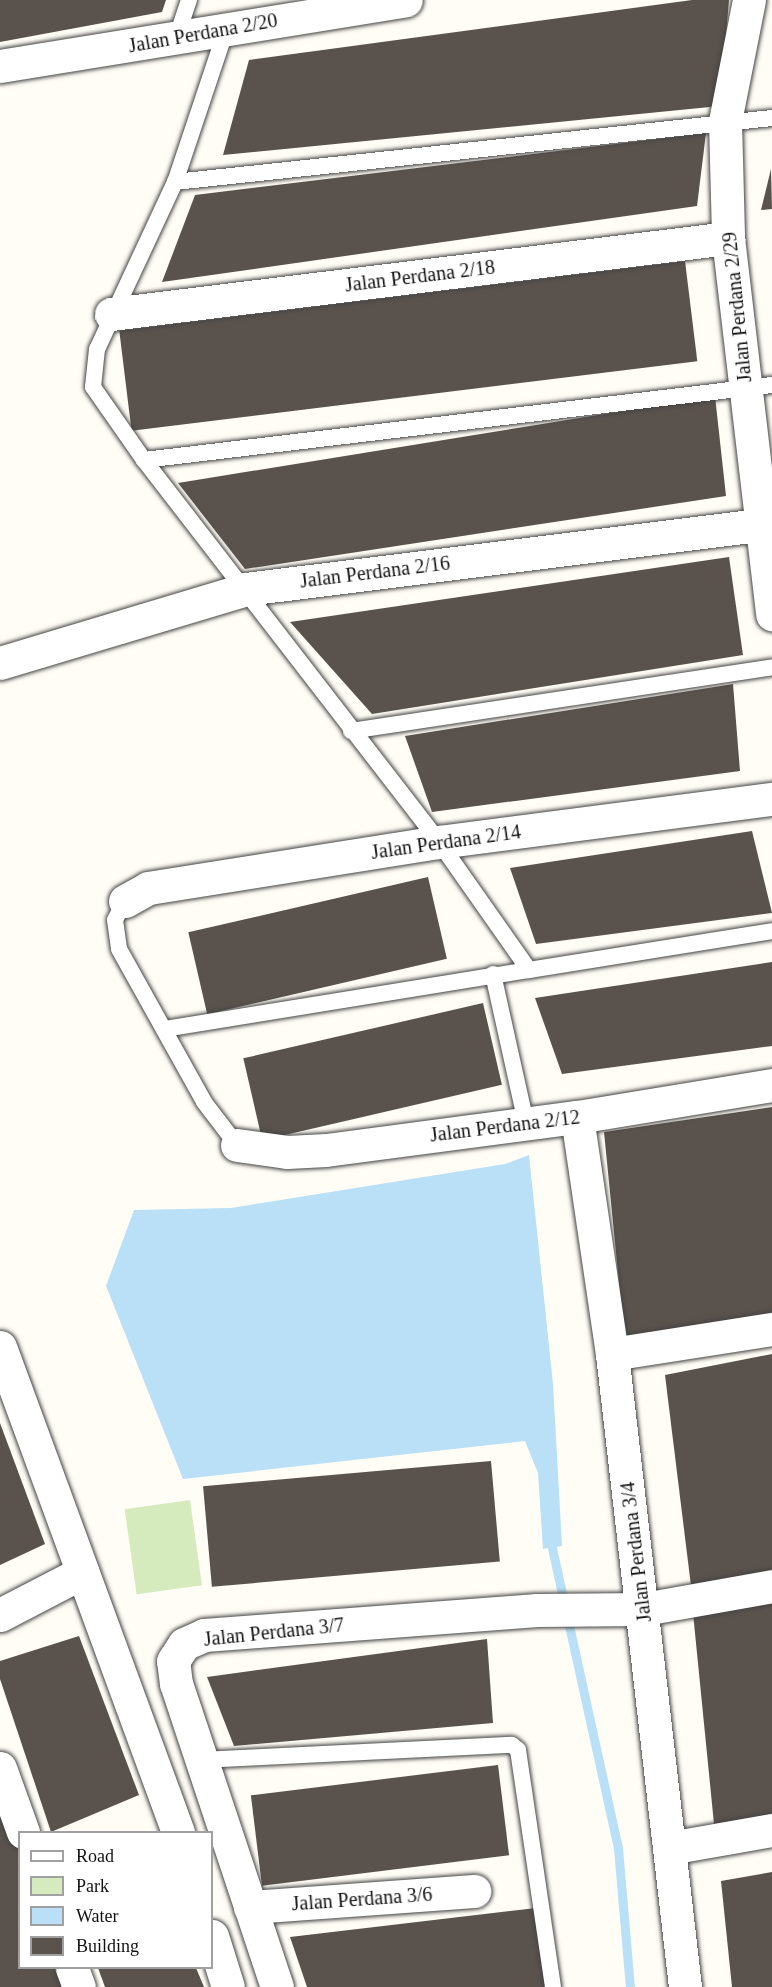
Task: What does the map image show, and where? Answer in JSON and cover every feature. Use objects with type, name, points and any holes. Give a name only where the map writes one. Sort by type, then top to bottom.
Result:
[{"type":"street","name":"Jalan Perdana 2/20","points":[[0,66],[176,39],[227,27],[406,0]]},
{"type":"street","name":"Jalan Perdana 2/29","points":[[749,0],[725,121],[728,238],[758,386],[759,525],[772,614]]},
{"type":"street","name":"Jalan Perdana 2/18","points":[[111,314],[728,238]]},
{"type":"street","name":"Jalan Perdana 2/16","points":[[0,663],[246,589],[759,525]]},
{"type":"street","name":"Jalan Perdana 2/14","points":[[124,902],[148,888],[439,842],[772,799]]},
{"type":"street","name":"Jalan Perdana 2/12","points":[[237,1145],[287,1152],[326,1150],[577,1118],[772,1085]]},
{"type":"street","name":"Jalan Perdana 3/4","points":[[577,1118],[612,1354],[685,1987]]},
{"type":"street","points":[[612,1354],[772,1329]]},
{"type":"street","points":[[0,1347],[83,1572],[168,1829]]},
{"type":"street","points":[[0,1615],[83,1572]]},
{"type":"street","name":"Jalan Perdana 3/7","points":[[277,1987],[201,1760],[172,1661],[184,1644],[204,1635],[537,1610],[643,1608],[772,1586]]},
{"type":"street","points":[[0,1768],[22,1831]]},
{"type":"street","points":[[670,1848],[772,1830]]},
{"type":"street","name":"Jalan Perdana 3/6","points":[[250,1907],[474,1891]]},
{"type":"street","points":[[213,1939],[228,1987]]},
{"type":"street","points":[[72,1969],[79,1987]]},
{"type":"lane","points":[[176,39],[189,0]]},
{"type":"lane","points":[[227,27],[175,182],[111,314],[97,349],[93,387],[144,460],[246,589],[351,731],[439,842],[530,970]]},
{"type":"lane","points":[[175,182],[725,121],[772,118]]},
{"type":"lane","points":[[144,460],[758,386]]},
{"type":"lane","points":[[351,731],[772,667]]},
{"type":"lane","points":[[124,902],[115,920],[119,949],[204,1102],[237,1145]]},
{"type":"lane","points":[[165,1029],[772,931]]},
{"type":"lane","points":[[493,975],[526,1123]]},
{"type":"lane","points":[[201,1760],[512,1745],[518,1750],[553,1987]]},
{"type":"green space","points":[[190,1500],[202,1585],[137,1594],[125,1509]]},
{"type":"water","points":[[529,1155],[553,1384],[562,1546],[543,1549],[538,1473],[525,1441],[183,1479],[106,1286],[134,1210],[231,1208],[505,1164]]},
{"type":"building","points":[[0,0],[166,0],[162,12],[0,42]]},
{"type":"building","points":[[692,0],[729,0],[720,106],[223,155],[249,60]]},
{"type":"building","points":[[706,133],[697,206],[162,282],[195,195]]},
{"type":"building","points":[[771,169],[772,209],[761,210]]},
{"type":"building","points":[[685,261],[697,361],[132,431],[119,330]]},
{"type":"building","points":[[715,396],[726,496],[245,569],[178,483]]},
{"type":"building","points":[[729,557],[743,655],[372,714],[290,622]]},
{"type":"building","points":[[733,684],[740,771],[432,812],[405,736]]},
{"type":"building","points":[[752,831],[772,913],[536,944],[510,868]]},
{"type":"building","points":[[428,877],[447,959],[207,1014],[188,932]]},
{"type":"building","points":[[772,962],[772,1046],[562,1074],[535,998]]},
{"type":"building","points":[[483,1003],[502,1085],[262,1140],[243,1058]]},
{"type":"building","points":[[772,1107],[772,1314],[625,1343],[604,1132]]},
{"type":"building","points":[[772,1354],[772,1572],[691,1586],[665,1375]]},
{"type":"building","points":[[0,1423],[45,1544],[0,1565]]},
{"type":"building","points":[[491,1461],[500,1562],[212,1587],[203,1486]]},
{"type":"building","points":[[772,1599],[772,1814],[714,1824],[693,1613]]},
{"type":"building","points":[[79,1636],[139,1795],[51,1831],[0,1679],[0,1661]]},
{"type":"building","points":[[487,1639],[493,1723],[234,1746],[207,1677]]},
{"type":"building","points":[[498,1765],[509,1855],[262,1886],[251,1795]]},
{"type":"building","points":[[0,1786],[18,1836],[18,1969],[63,1969],[70,1987],[0,1987]]},
{"type":"building","points":[[772,1872],[772,1987],[732,1987],[721,1881]]},
{"type":"building","points":[[536,1908],[547,1987],[307,1987],[290,1937]]},
{"type":"building","points":[[98,1969],[196,1969],[204,1987],[105,1987]]},
{"type":"waterway","points":[[552,1548],[618,1848],[630,1987]]}]
